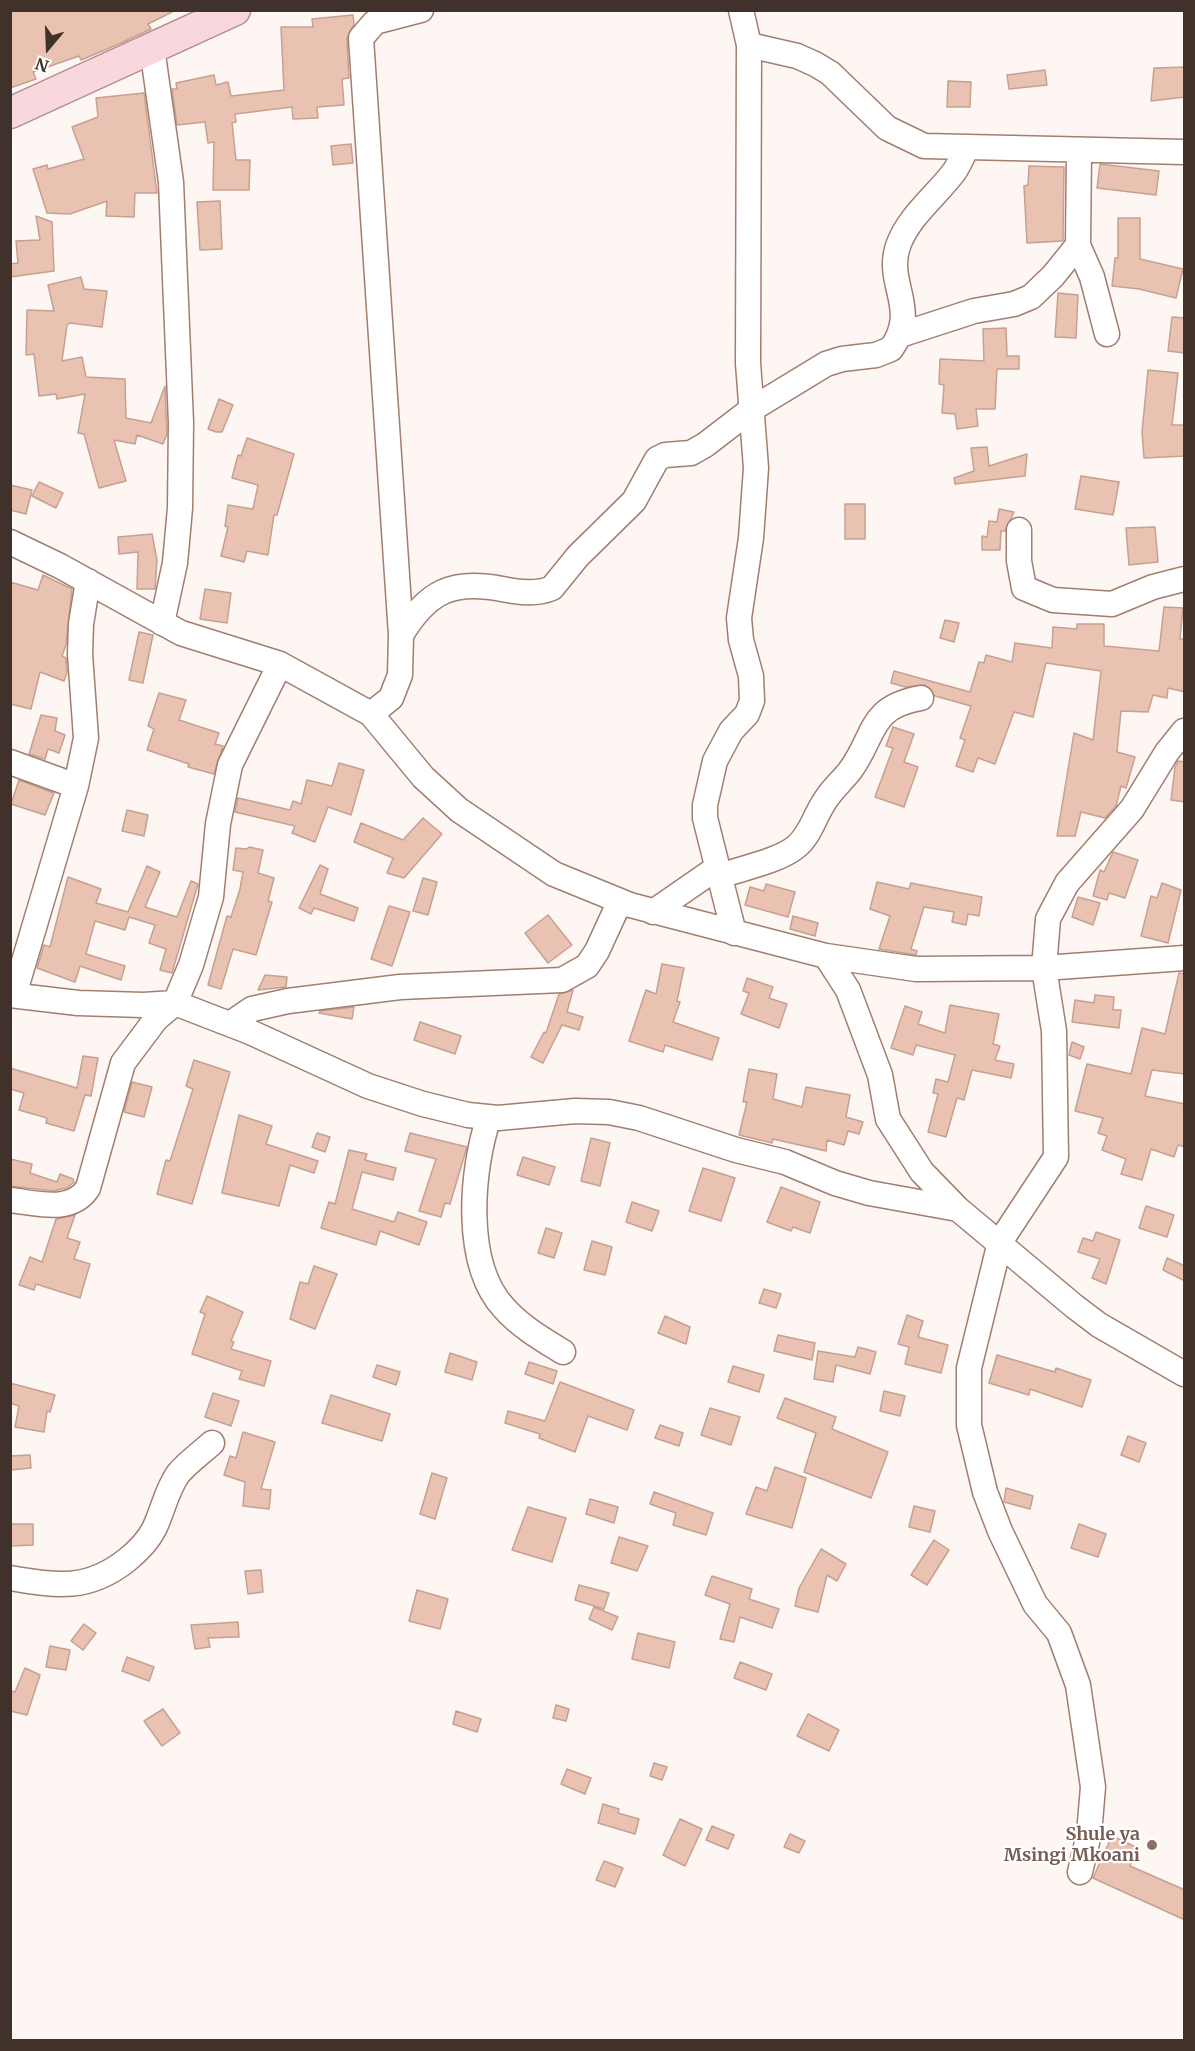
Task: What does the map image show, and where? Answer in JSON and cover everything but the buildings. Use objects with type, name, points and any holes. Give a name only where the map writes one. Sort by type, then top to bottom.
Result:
[{"type":"main road","points":[[10,113],[235,10]]},
{"type":"street","points":[[371,714],[391,698],[400,675],[401,635],[361,38],[375,22],[421,10]]},
{"type":"street","points":[[734,933],[705,818],[709,784],[721,748],[731,731],[747,714],[752,702],[751,676],[741,640],[739,618],[750,548],[756,468],[748,363],[749,45],[741,10]]},
{"type":"street","points":[[749,45],[798,56],[814,64],[830,74],[887,128],[924,146],[1185,152]]},
{"type":"street","points":[[152,48],[171,182],[181,423],[175,563],[162,623]]},
{"type":"street","points":[[401,635],[417,609],[439,593],[461,586],[477,584],[526,593],[552,588],[578,556],[634,501],[649,468],[657,459],[665,455],[691,453],[752,409],[826,364],[842,359],[876,355],[891,349],[904,324],[895,264],[898,247],[916,215],[956,170],[967,147]]},
{"type":"street","points":[[1079,150],[1078,245],[1092,277],[1107,334]]},
{"type":"street","points":[[900,335],[974,311],[1014,304],[1031,297],[1053,276],[1078,245]]},
{"type":"street","points":[[1020,530],[1020,575],[1024,588],[1035,595],[1053,600],[1112,604],[1153,587],[1185,579]]},
{"type":"street","points":[[10,542],[88,581],[181,633],[280,664],[371,714],[423,777],[459,810],[554,874],[620,901],[653,912],[826,956],[916,969],[1044,968],[1185,958]]},
{"type":"street","points":[[88,581],[81,624],[80,654],[86,738],[76,786],[12,995],[78,1003],[143,1005],[175,1003],[230,1024],[368,1086],[423,1104],[489,1117],[575,1111],[609,1112],[639,1118],[736,1150],[785,1162],[835,1183],[869,1193],[958,1209]]},
{"type":"street","points":[[10,1200],[71,1204],[83,1196],[88,1188],[123,1063],[156,1019],[175,1003],[191,965],[211,897],[221,804],[230,765],[280,664]]},
{"type":"street","points":[[653,912],[719,872],[784,854],[797,847],[809,833],[834,786],[849,771],[875,722],[903,701],[921,698]]},
{"type":"street","points":[[1080,1872],[1089,1834],[1093,1787],[1078,1685],[1059,1633],[1035,1604],[1000,1531],[985,1492],[969,1425],[969,1368],[1000,1242],[1056,1157],[1054,1031],[1044,968],[1048,920],[1067,883],[1132,809],[1167,752],[1185,731]]},
{"type":"street","points":[[10,762],[76,786]]},
{"type":"street","points":[[230,1024],[252,1009],[298,1000],[400,987],[562,980],[587,966],[597,951],[620,901]]},
{"type":"street","points":[[826,956],[848,990],[880,1075],[888,1119],[922,1172],[958,1209],[1099,1325],[1185,1374]]},
{"type":"street","points":[[489,1117],[480,1142],[473,1196],[481,1259],[490,1287],[502,1307],[527,1329],[563,1352]]},
{"type":"street","points":[[10,1578],[48,1585],[70,1585],[94,1580],[119,1566],[140,1550],[154,1529],[178,1474],[212,1443]]},
{"type":"place","name":"Shule ya Msingi Mkoani","points":[[1152,1845]]}]
